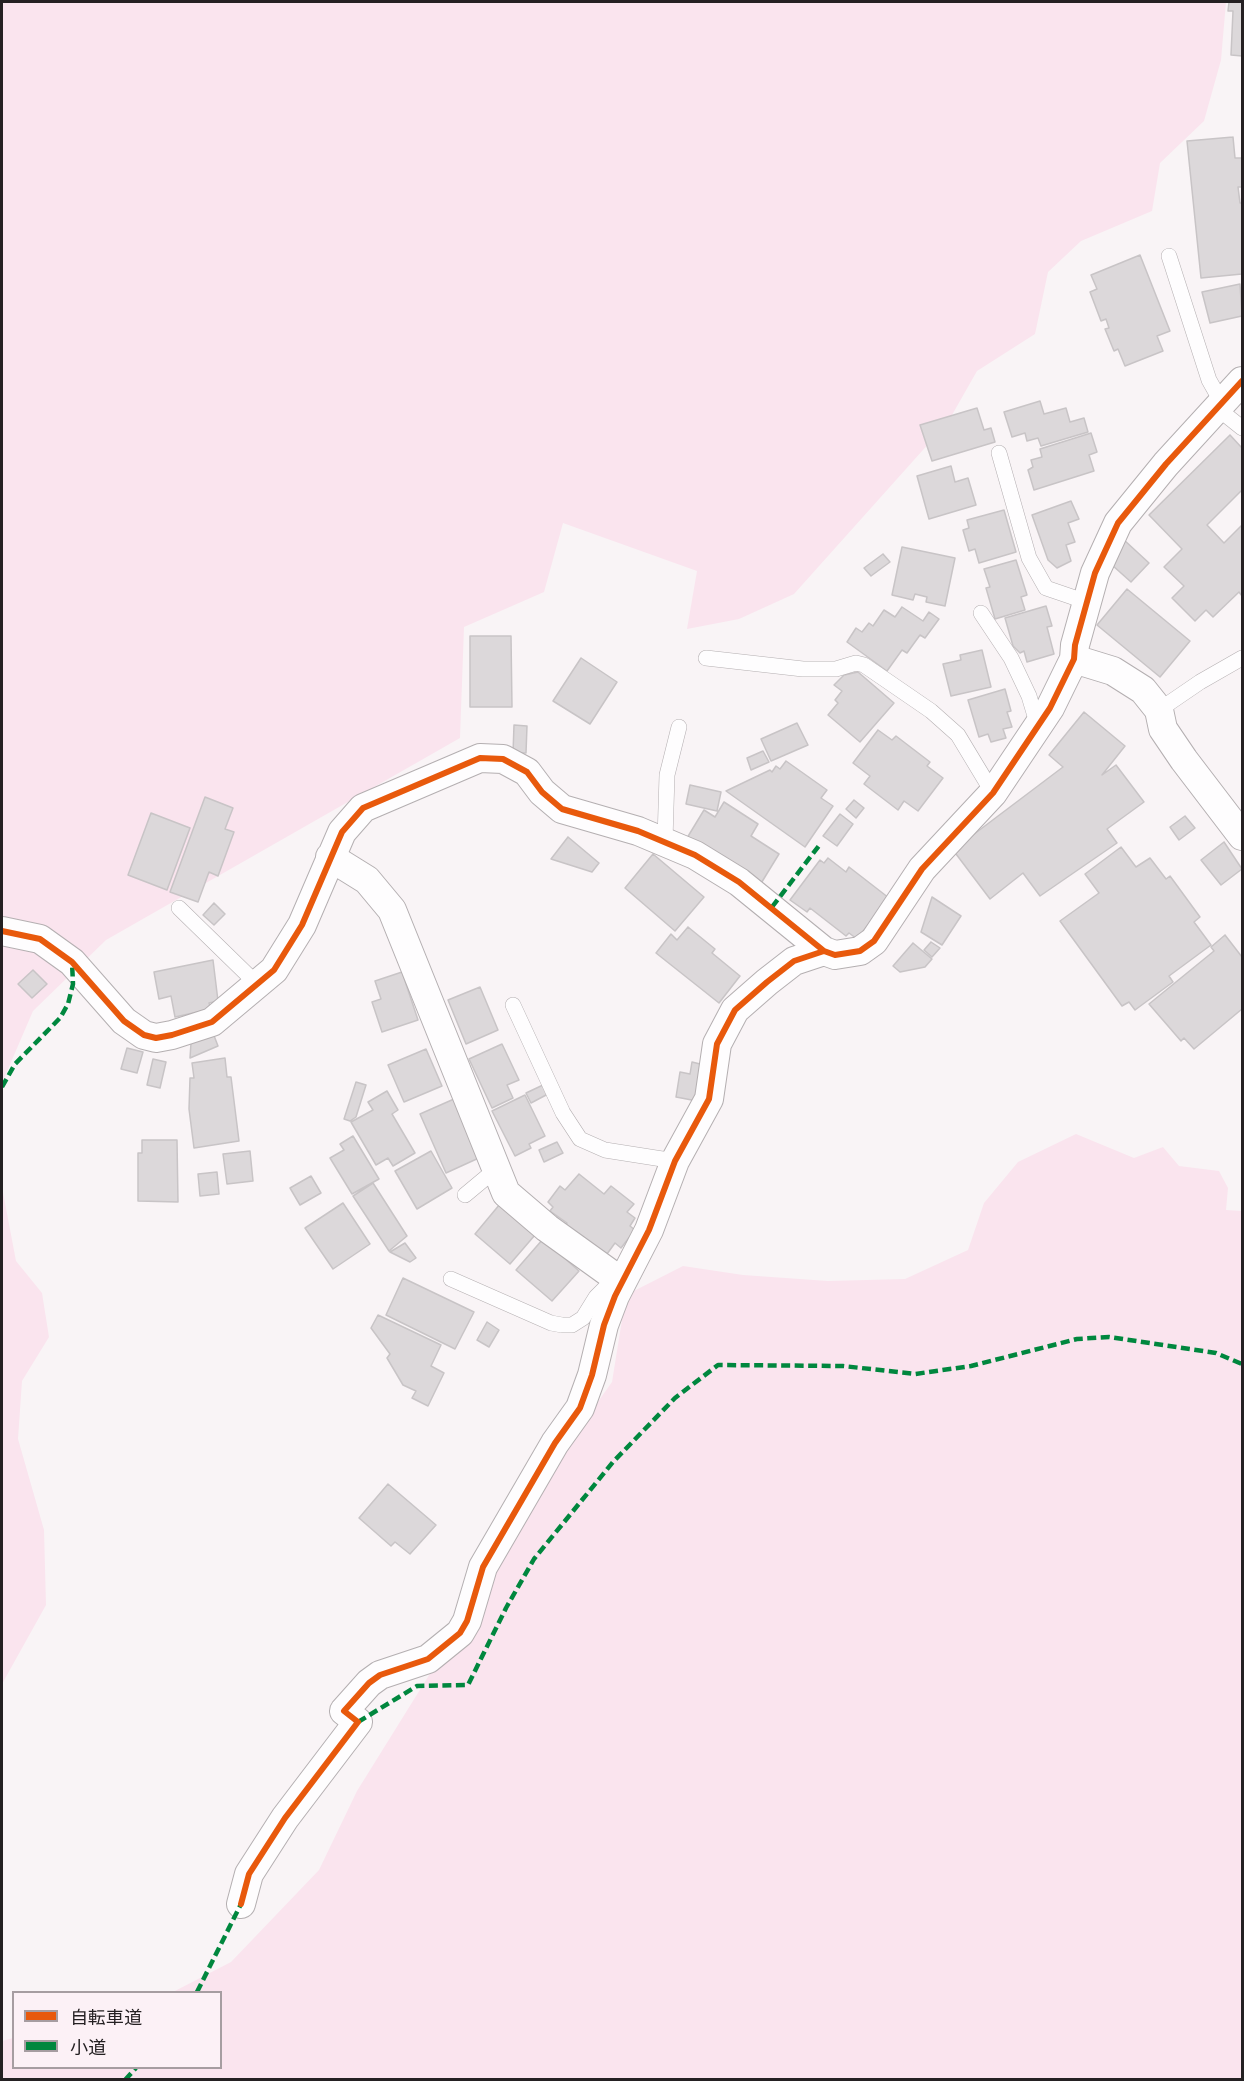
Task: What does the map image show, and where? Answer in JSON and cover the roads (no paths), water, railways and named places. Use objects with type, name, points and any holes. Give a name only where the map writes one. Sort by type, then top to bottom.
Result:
[{"type":"street","points":[[2,931],[40,939],[72,962],[135,1030],[156,1038],[212,1022],[274,970],[302,925],[342,832],[363,808],[480,758],[503,759],[527,772],[542,792],[562,809],[665,840],[739,882],[824,951],[835,955],[851,954],[867,948],[922,868],[993,793],[1038,726],[1074,659],[1075,645],[1095,573],[1118,523],[1166,464],[1242,381]]},
{"type":"street","points":[[1074,659],[1113,671],[1143,690],[1159,710],[1163,729],[1168,737],[1242,836]]},
{"type":"street","points":[[330,857],[367,880],[392,910],[506,1193],[547,1228],[619,1280]]},
{"type":"street","points":[[241,1904],[249,1874],[285,1818],[358,1722],[344,1711],[369,1683],[380,1675],[428,1659],[460,1633],[467,1621],[483,1567],[555,1443],[580,1407],[598,1356],[604,1325],[619,1280],[649,1230],[675,1161],[709,1099],[717,1044],[735,1010],[794,962],[824,951]]},
{"type":"lane","points":[[1169,256],[1219,405],[1242,428]]},
{"type":"lane","points":[[999,453],[1029,558],[1046,588],[1088,602]]},
{"type":"lane","points":[[981,613],[1011,658],[1029,696],[1038,726]]},
{"type":"lane","points":[[706,657],[803,669],[836,669],[856,663],[864,665],[931,711],[958,735],[993,793]]},
{"type":"lane","points":[[1159,710],[1200,682],[1242,658]]},
{"type":"lane","points":[[665,840],[667,775],[679,727]]},
{"type":"lane","points":[[179,908],[258,985]]},
{"type":"lane","points":[[513,1005],[563,1113],[580,1139],[605,1150],[675,1161]]},
{"type":"lane","points":[[465,1195],[495,1170]]},
{"type":"lane","points":[[451,1279],[551,1323],[562,1325],[572,1325],[583,1318],[596,1297],[619,1280]]}]
